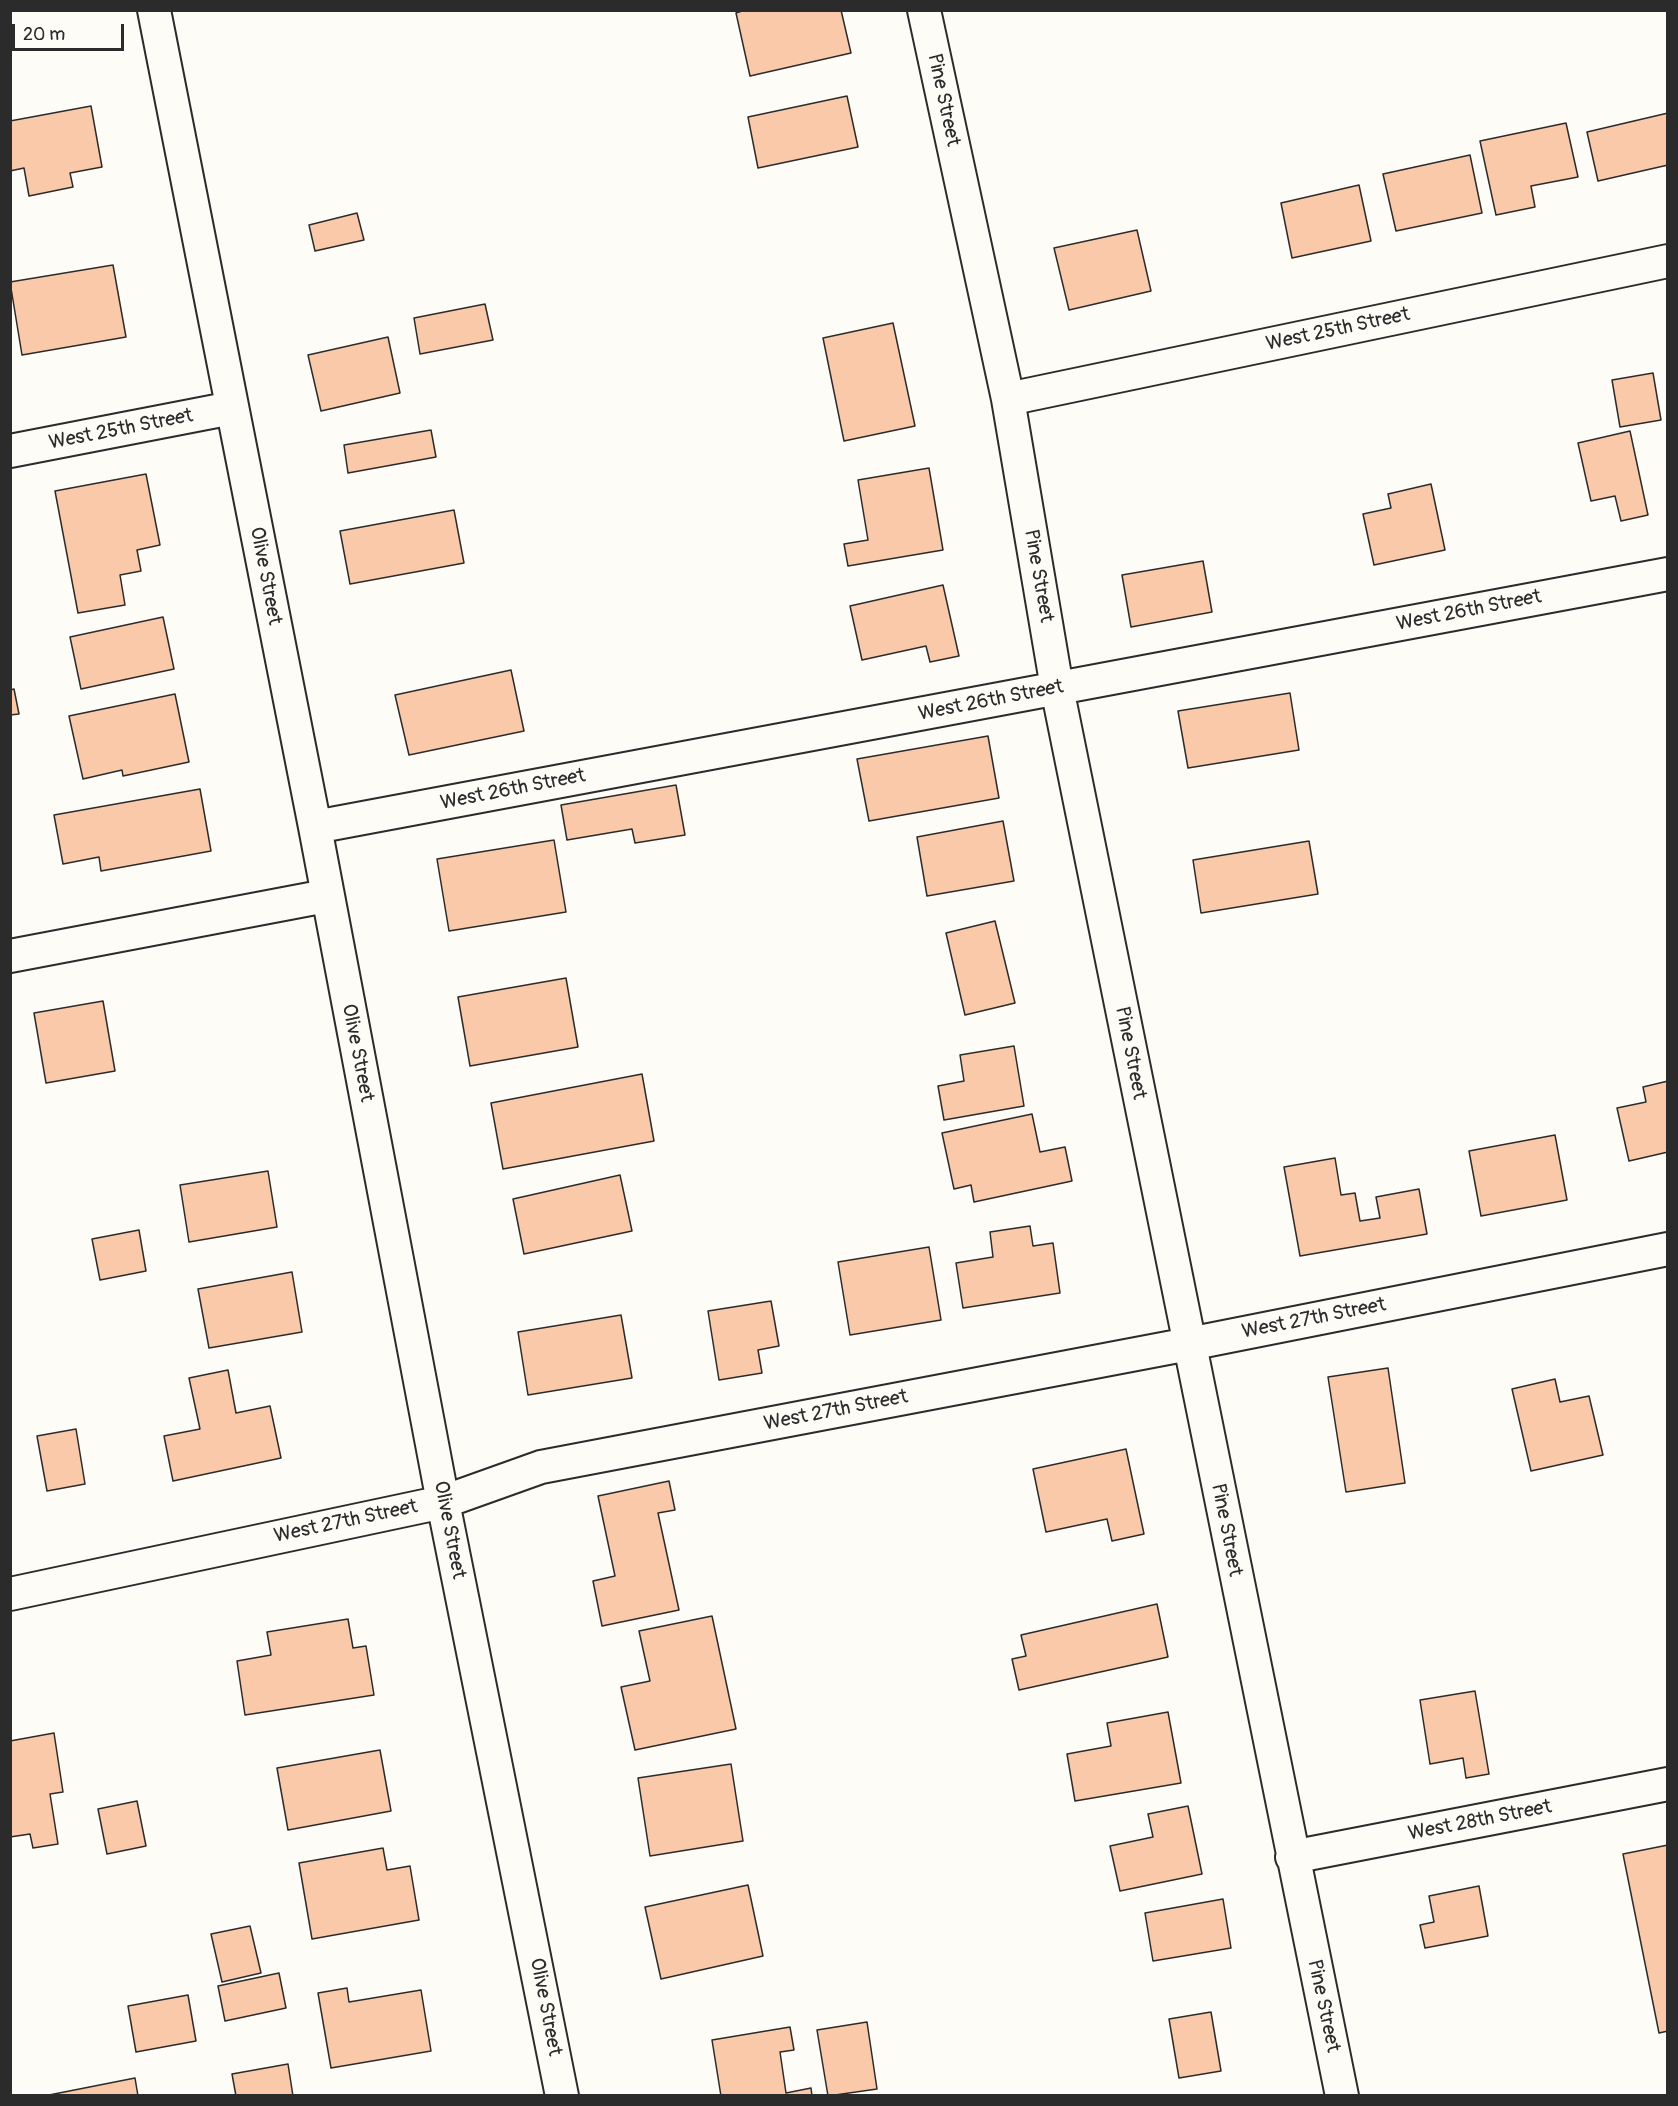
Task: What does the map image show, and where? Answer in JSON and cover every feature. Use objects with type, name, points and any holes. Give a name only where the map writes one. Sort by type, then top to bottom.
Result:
[{"type":"street","name":"Pine Street","points":[[924,10],[1008,399],[1057,688],[1342,2096]]},
{"type":"street","name":"Olive Street","points":[[158,11],[232,408],[315,827],[326,896],[443,1502],[562,2096]]},
{"type":"street","name":"West 25th Street","points":[[1008,399],[1668,261]]},
{"type":"street","name":"West 25th Street","points":[[10,451],[232,408]]},
{"type":"street","name":"West 26th Street","points":[[315,827],[1668,574]]},
{"type":"street","points":[[10,956],[326,896]]},
{"type":"street","name":"West 27th Street","points":[[10,1594],[443,1502],[540,1467],[1189,1344],[1668,1249]]},
{"type":"street","name":"West 28th Street","points":[[1292,1857],[1668,1784]]},
{"type":"building","points":[[745,10],[841,10],[851,53],[750,76],[736,13]]},
{"type":"building","points":[[847,96],[858,147],[758,168],[748,117]]},
{"type":"building","points":[[91,106],[102,167],[70,173],[73,187],[29,196],[24,168],[10,171],[10,121]]},
{"type":"building","points":[[1668,113],[1668,165],[1598,181],[1587,132]]},
{"type":"building","points":[[1566,123],[1578,177],[1531,186],[1535,207],[1496,215],[1480,141]]},
{"type":"building","points":[[1470,155],[1482,213],[1396,231],[1383,174]]},
{"type":"building","points":[[1359,185],[1371,241],[1292,258],[1281,203]]},
{"type":"building","points":[[357,213],[364,240],[315,251],[309,225]]},
{"type":"building","points":[[1137,230],[1151,291],[1069,310],[1054,248]]},
{"type":"building","points":[[113,265],[126,337],[22,355],[10,282]]},
{"type":"building","points":[[485,304],[493,340],[420,354],[414,318]]},
{"type":"building","points":[[893,323],[915,426],[844,441],[823,338]]},
{"type":"building","points":[[388,337],[400,393],[321,411],[308,355]]},
{"type":"building","points":[[1653,373],[1661,420],[1620,427],[1612,380]]},
{"type":"building","points":[[431,430],[436,457],[348,473],[344,445]]},
{"type":"building","points":[[1630,431],[1648,515],[1621,521],[1615,496],[1591,501],[1578,443]]},
{"type":"building","points":[[929,468],[943,550],[848,566],[844,544],[868,540],[858,480]]},
{"type":"building","points":[[146,474],[160,545],[137,550],[141,571],[120,575],[125,605],[78,613],[55,491]]},
{"type":"building","points":[[1431,484],[1445,550],[1374,565],[1363,514],[1391,508],[1388,494]]},
{"type":"building","points":[[454,510],[464,563],[350,584],[340,531]]},
{"type":"building","points":[[1203,561],[1212,612],[1131,627],[1122,575]]},
{"type":"building","points":[[943,585],[959,656],[930,662],[926,646],[862,660],[850,606]]},
{"type":"building","points":[[163,617],[174,669],[81,689],[70,637]]},
{"type":"building","points":[[511,670],[524,731],[409,755],[395,695]]},
{"type":"building","points":[[14,689],[19,714],[10,715],[10,690]]},
{"type":"building","points":[[1290,693],[1299,750],[1188,768],[1178,711]]},
{"type":"building","points":[[175,694],[189,762],[123,776],[122,770],[83,779],[69,716]]},
{"type":"building","points":[[988,736],[999,798],[869,821],[857,759]]},
{"type":"building","points":[[676,785],[685,835],[635,843],[632,829],[567,840],[561,805]]},
{"type":"building","points":[[200,789],[211,851],[101,871],[99,857],[63,864],[54,815]]},
{"type":"building","points":[[1003,821],[1014,881],[927,896],[917,837]]},
{"type":"building","points":[[554,840],[566,912],[449,931],[437,859]]},
{"type":"building","points":[[1309,841],[1318,894],[1201,913],[1193,860]]},
{"type":"building","points":[[995,921],[1015,1003],[965,1015],[946,933]]},
{"type":"building","points":[[566,978],[578,1047],[470,1066],[458,997]]},
{"type":"building","points":[[103,1001],[115,1071],[46,1083],[34,1013]]},
{"type":"building","points":[[1014,1046],[1024,1106],[944,1120],[938,1086],[964,1081],[960,1055]]},
{"type":"building","points":[[642,1074],[654,1141],[503,1169],[491,1103]]},
{"type":"building","points":[[1668,1081],[1668,1152],[1629,1161],[1617,1108],[1646,1102],[1643,1087]]},
{"type":"building","points":[[1032,1114],[1040,1152],[1065,1147],[1072,1181],[974,1202],[971,1185],[954,1189],[942,1133]]},
{"type":"building","points":[[1555,1135],[1567,1200],[1481,1216],[1469,1151]]},
{"type":"building","points":[[1335,1158],[1341,1195],[1355,1193],[1360,1221],[1380,1218],[1376,1197],[1419,1189],[1427,1234],[1300,1256],[1284,1167]]},
{"type":"building","points":[[268,1171],[277,1227],[189,1242],[180,1185]]},
{"type":"building","points":[[620,1175],[632,1231],[524,1254],[513,1199]]},
{"type":"building","points":[[1030,1226],[1033,1246],[1053,1243],[1060,1293],[963,1308],[956,1263],[993,1257],[990,1232]]},
{"type":"building","points":[[139,1230],[146,1271],[100,1280],[92,1239]]},
{"type":"building","points":[[929,1247],[941,1320],[850,1335],[838,1262]]},
{"type":"building","points":[[292,1272],[302,1332],[209,1348],[198,1289]]},
{"type":"building","points":[[771,1301],[779,1346],[758,1350],[762,1373],[719,1380],[708,1311]]},
{"type":"building","points":[[621,1315],[632,1378],[528,1395],[518,1332]]},
{"type":"building","points":[[1388,1368],[1405,1483],[1346,1492],[1328,1377]]},
{"type":"building","points":[[228,1370],[236,1413],[270,1406],[281,1458],[173,1481],[164,1436],[200,1429],[189,1378]]},
{"type":"building","points":[[1555,1379],[1560,1402],[1589,1396],[1603,1455],[1531,1471],[1512,1389]]},
{"type":"building","points":[[76,1429],[85,1484],[47,1491],[37,1436]]},
{"type":"building","points":[[1126,1449],[1144,1534],[1112,1541],[1107,1519],[1046,1532],[1033,1469]]},
{"type":"building","points":[[669,1481],[675,1510],[658,1513],[679,1610],[602,1626],[593,1581],[615,1576],[598,1496]]},
{"type":"building","points":[[1157,1604],[1168,1657],[1019,1690],[1012,1659],[1026,1656],[1021,1635]]},
{"type":"building","points":[[712,1616],[736,1729],[635,1750],[621,1687],[650,1681],[639,1631]]},
{"type":"building","points":[[348,1619],[353,1648],[366,1646],[374,1695],[245,1715],[237,1661],[271,1655],[267,1632]]},
{"type":"building","points":[[1475,1691],[1489,1774],[1466,1778],[1463,1758],[1430,1764],[1420,1700]]},
{"type":"building","points":[[1168,1712],[1181,1783],[1075,1801],[1067,1754],[1111,1746],[1107,1723]]},
{"type":"building","points":[[54,1733],[63,1792],[50,1794],[58,1844],[33,1848],[30,1834],[10,1837],[10,1741]]},
{"type":"building","points":[[380,1750],[391,1811],[288,1830],[277,1768]]},
{"type":"building","points":[[731,1764],[743,1841],[650,1856],[638,1778]]},
{"type":"building","points":[[137,1801],[146,1846],[107,1854],[98,1809]]},
{"type":"building","points":[[1188,1806],[1202,1874],[1120,1891],[1110,1846],[1153,1837],[1148,1814]]},
{"type":"building","points":[[1668,1845],[1668,2031],[1659,2033],[1623,1854]]},
{"type":"building","points":[[383,1848],[387,1870],[410,1866],[419,1920],[312,1939],[299,1863]]},
{"type":"building","points":[[748,1885],[763,1956],[661,1979],[645,1907]]},
{"type":"building","points":[[1479,1886],[1488,1936],[1425,1948],[1420,1925],[1434,1922],[1429,1896]]},
{"type":"building","points":[[1223,1899],[1231,1948],[1153,1961],[1145,1913]]},
{"type":"building","points":[[250,1926],[261,1973],[222,1982],[211,1934]]},
{"type":"building","points":[[279,1973],[286,2008],[225,2021],[218,1986]]},
{"type":"building","points":[[347,1988],[349,2002],[421,1990],[431,2051],[331,2068],[318,1993]]},
{"type":"building","points":[[188,1995],[196,2041],[136,2052],[128,2006]]},
{"type":"building","points":[[1211,2012],[1221,2071],[1179,2078],[1169,2019]]},
{"type":"building","points":[[867,2022],[877,2089],[828,2096],[817,2030]]},
{"type":"building","points":[[790,2027],[794,2050],[780,2052],[786,2093],[811,2088],[812,2096],[721,2096],[712,2040]]},
{"type":"building","points":[[288,2064],[293,2096],[236,2096],[232,2074]]},
{"type":"building","points":[[135,2078],[138,2096],[44,2096]]}]
